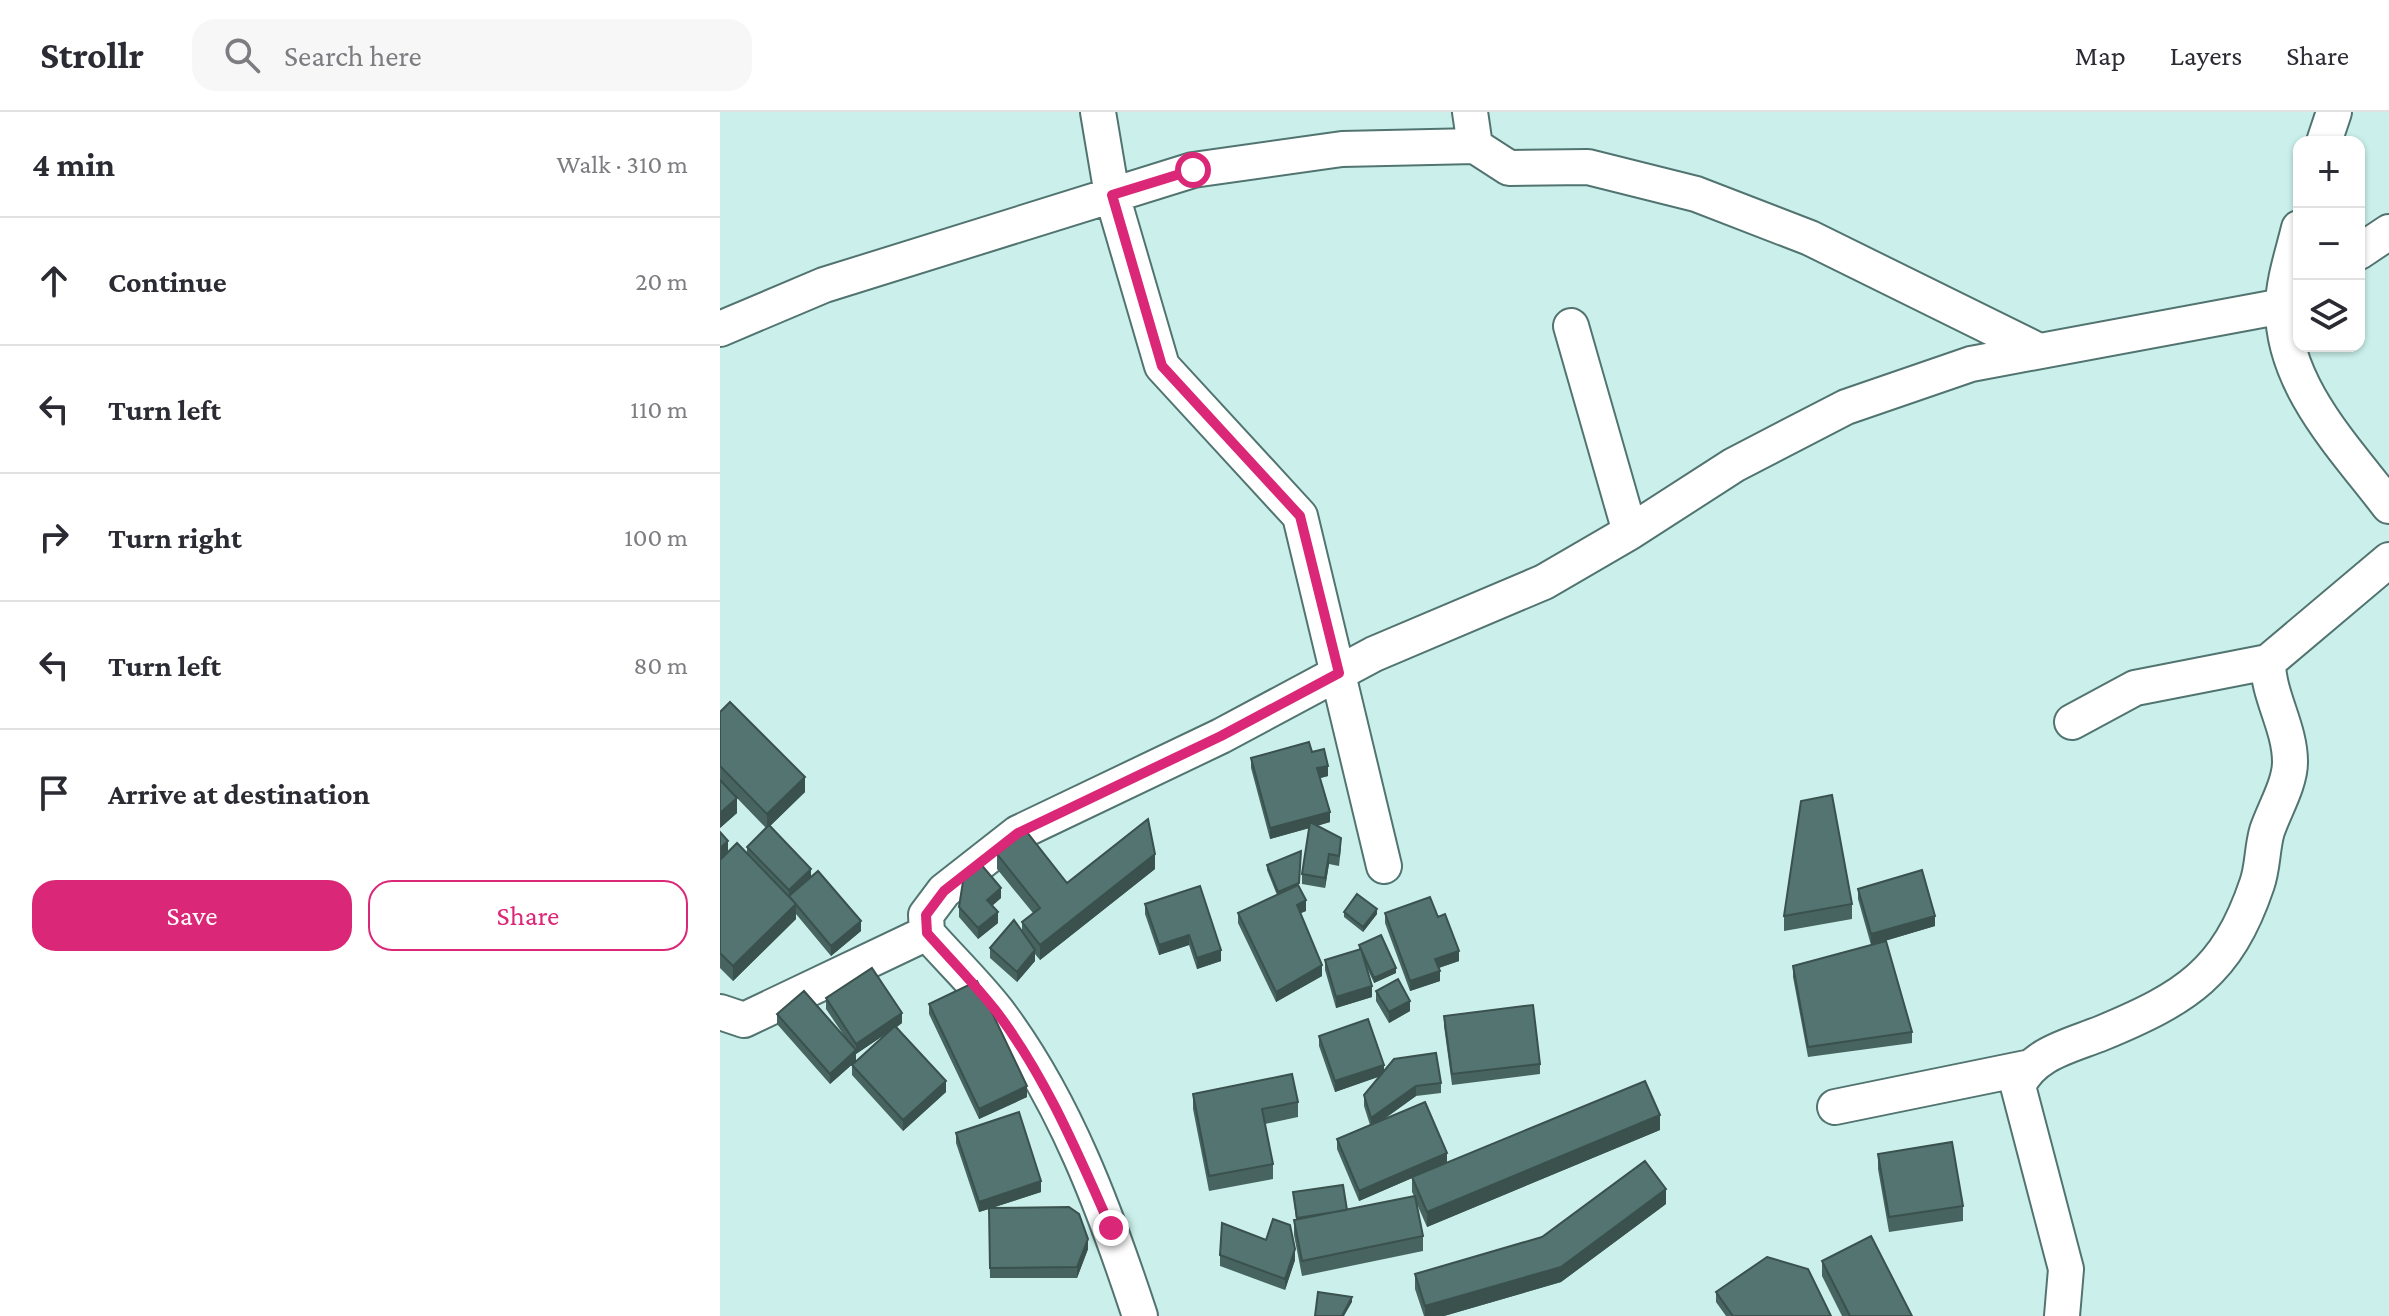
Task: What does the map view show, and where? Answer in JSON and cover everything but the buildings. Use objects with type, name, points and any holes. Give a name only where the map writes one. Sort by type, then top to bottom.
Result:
[{"type":"street","points":[[1098,112],[1112,195],[1162,366],[1300,516],[1384,866]]},
{"type":"street","points":[[1470,112],[1475,146]]},
{"type":"street","points":[[2326,136],[2334,112]]},
{"type":"street","points":[[720,329],[824,285],[1193,170],[1342,149],[1475,146],[1509,168],[1588,167],[1696,194],[1810,238],[2039,351]]},
{"type":"street","points":[[2365,248],[2389,232]]},
{"type":"street","points":[[2293,280],[2286,340],[2295,373],[2330,428],[2389,506]]},
{"type":"street","points":[[1140,1316],[1111,1228],[1067,1128],[1041,1080],[997,1012],[927,933],[926,915],[944,891],[1018,833],[1221,736],[1374,654],[1544,582],[1630,532],[1734,465],[1846,407],[1971,364],[2291,300]]},
{"type":"street","points":[[1571,326],[1630,532]]},
{"type":"street","points":[[2072,722],[2135,688],[2268,662],[2389,560]]},
{"type":"street","points":[[1835,1107],[2026,1068],[2047,1055],[2140,1017],[2211,972],[2235,940],[2259,881],[2266,834],[2291,765],[2288,740],[2268,679],[2268,662]]},
{"type":"street","points":[[720,1012],[744,1020],[927,933]]},
{"type":"street","points":[[2026,1068],[2018,1086],[2066,1269],[2062,1316]]},
{"type":"route","points":[[1111,1228],[1067,1128],[1041,1080],[997,1012],[927,933],[926,915],[944,891],[1018,833],[1121,781],[1221,736],[1339,673],[1300,516],[1162,366],[1112,195],[1193,170]]}]
